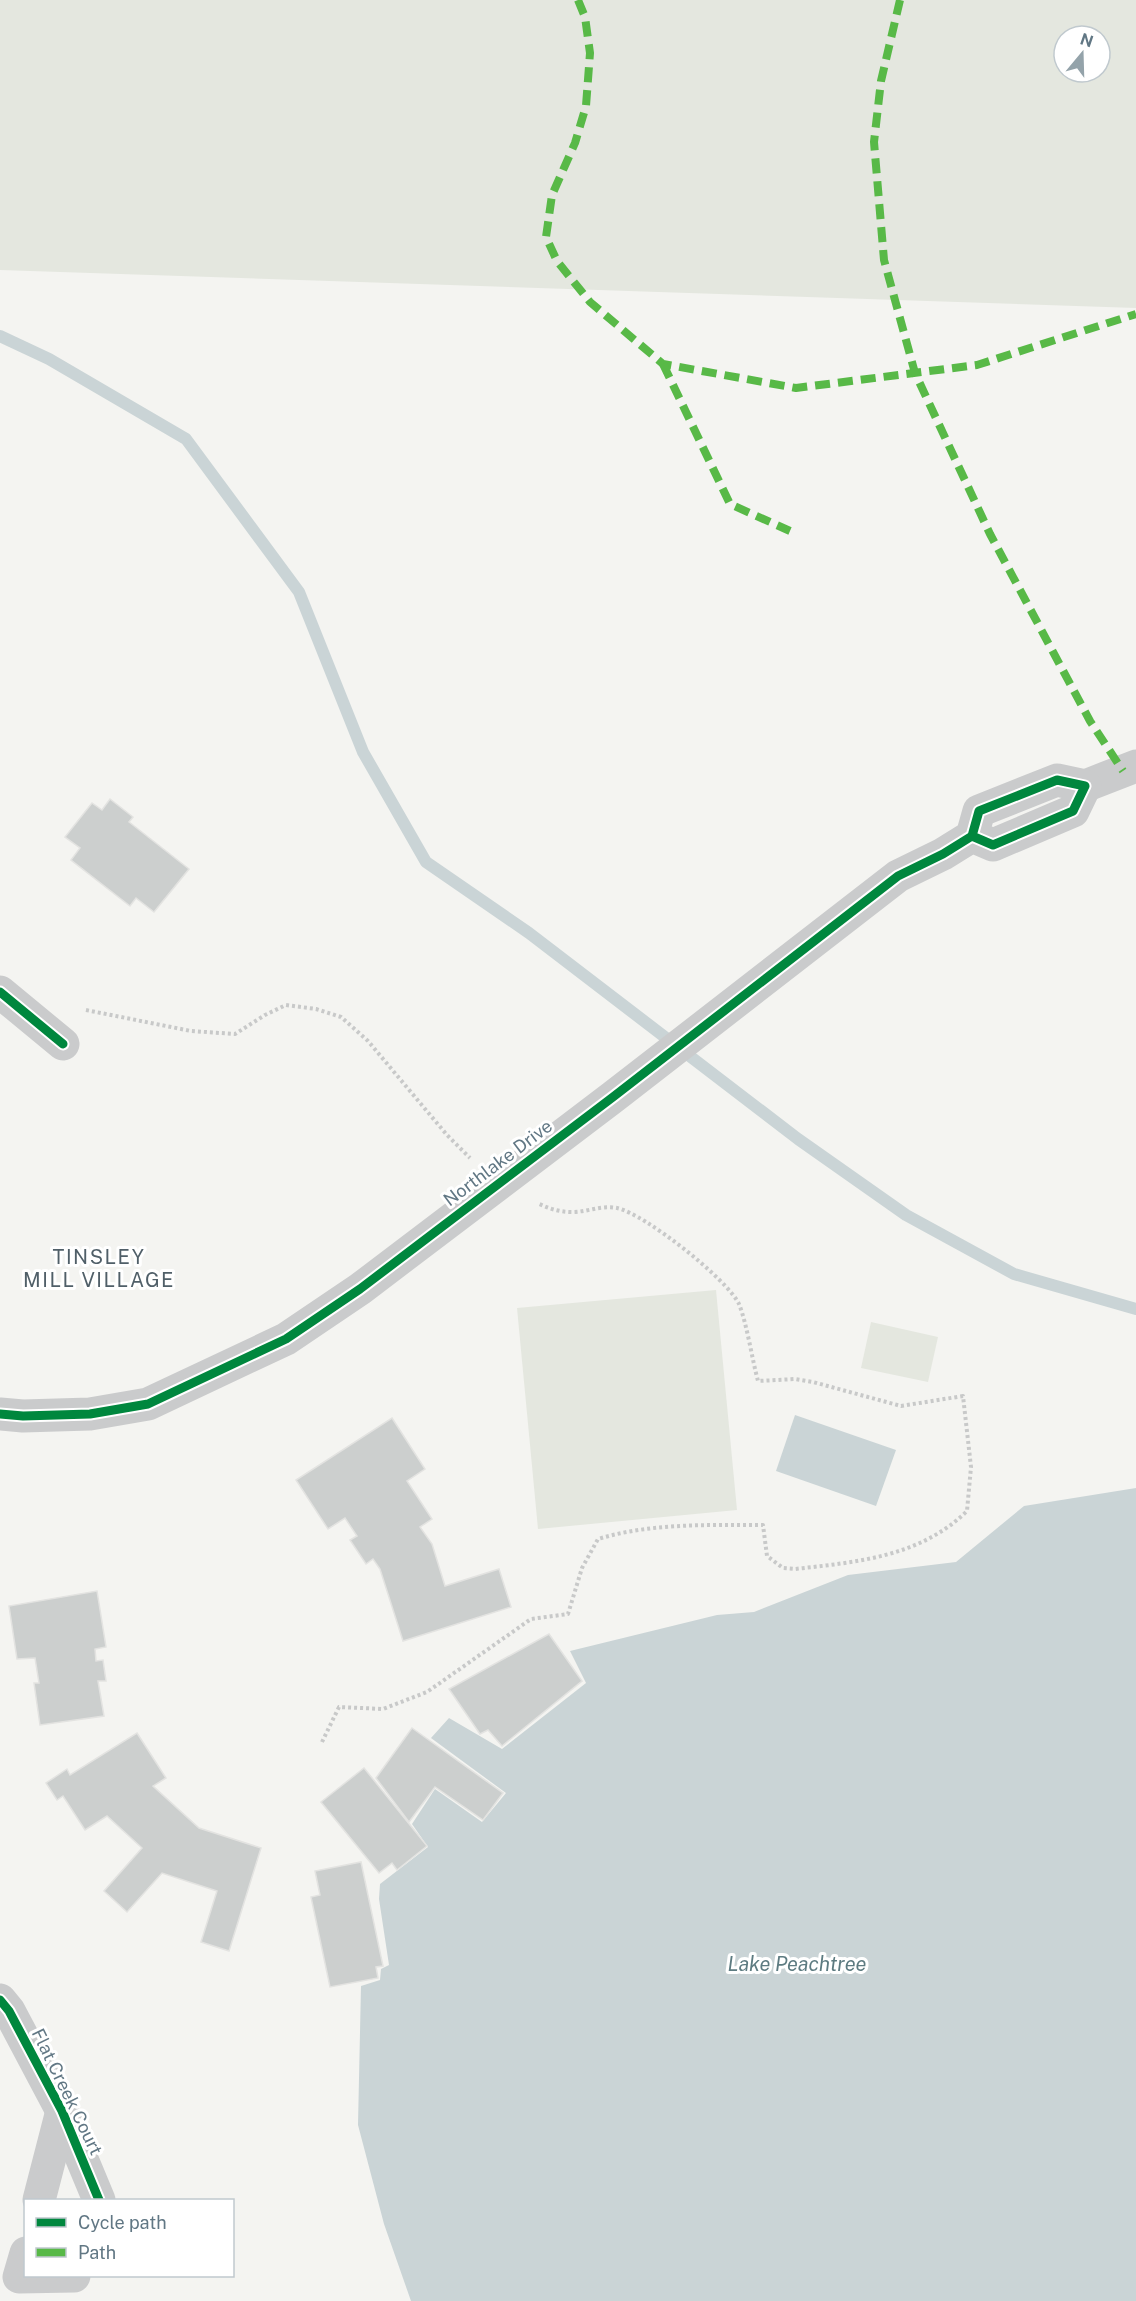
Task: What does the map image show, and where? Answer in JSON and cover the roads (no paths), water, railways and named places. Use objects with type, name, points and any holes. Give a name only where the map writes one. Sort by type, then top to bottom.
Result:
[{"type":"street","name":"Northlake Drive","points":[[0,1414],[23,1416],[90,1414],[148,1404],[286,1340],[360,1289],[898,876],[943,854],[972,836],[993,845],[1073,811],[1084,786],[1136,766]]},
{"type":"street","points":[[0,992],[63,1044]]},
{"type":"street","name":"Flat Creek Court","points":[[0,2000],[9,2011],[62,2111],[99,2199]]},
{"type":"street","name":"Flat Creek Court","points":[[39,2199],[62,2111]]},
{"type":"street","points":[[24,2260],[19,2277],[24,2277]]},
{"type":"water","points":[[795,1415],[896,1450],[876,1506],[776,1471]]},
{"type":"water","name":"Lake Peachtree","points":[[1136,1488],[1136,2301],[411,2301],[384,2224],[358,2125],[361,1986],[380,1980],[381,1969],[389,1965],[379,1899],[380,1884],[428,1847],[412,1824],[435,1789],[482,1822],[506,1793],[431,1738],[449,1718],[502,1749],[586,1683],[570,1651],[717,1615],[754,1612],[848,1575],[956,1562],[1024,1506]]},
{"type":"waterway","points":[[0,336],[49,359],[186,439],[299,592],[363,752],[426,862],[529,933],[798,1139],[906,1215],[1014,1274],[1136,1309]]},
{"type":"district","name":"TINSLEY MILL VILLAGE","points":[[99,1268]]}]
